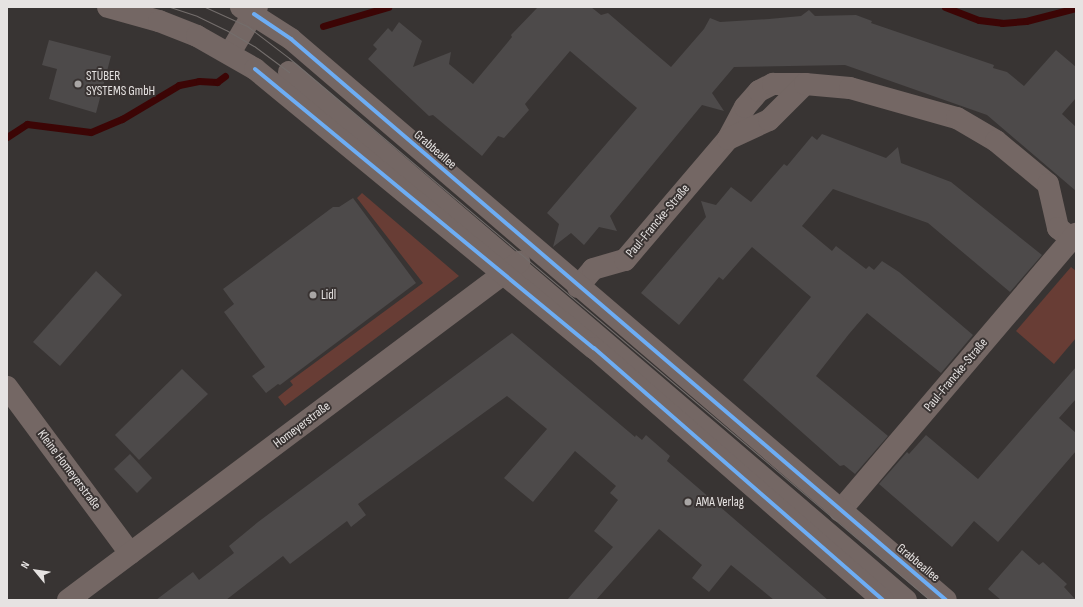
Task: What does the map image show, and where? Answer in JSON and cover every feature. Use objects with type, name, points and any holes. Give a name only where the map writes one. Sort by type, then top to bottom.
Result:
[{"type":"main road","points":[[108,7],[159,21],[230,53],[255,69],[511,270],[828,533],[906,600]]},
{"type":"main road","points":[[230,53],[251,9]]},
{"type":"main road","name":"Grabbeallee","points":[[251,9],[297,44],[532,248],[946,600]]},
{"type":"main road","points":[[289,72],[882,600]]},
{"type":"main road","name":"Paul-Francke-Straße","points":[[578,287],[593,269],[625,260],[728,139],[769,120],[805,84],[850,88],[957,118],[996,141],[1048,184],[1058,228],[1074,237],[840,511]]},
{"type":"main road","name":"Homeyerstraße","points":[[68,600],[511,270],[532,248]]},
{"type":"main road","name":"Kleine Homeyerstraße","points":[[7,387],[130,553]]},
{"type":"shaded area","points":[[362,193],[459,276],[285,406],[278,397],[293,385],[290,381],[423,283],[357,198]]},
{"type":"shaded area","points":[[1071,267],[1076,271],[1076,338],[1054,364],[1016,331]]},
{"type":"building","points":[[538,7],[591,7],[601,15],[608,13],[671,67],[704,29],[710,18],[720,22],[769,19],[801,16],[809,10],[815,16],[856,15],[872,21],[871,23],[994,65],[993,68],[1007,72],[1024,86],[1056,50],[1076,67],[1076,98],[1062,114],[1076,127],[1076,191],[987,115],[845,65],[734,67],[712,93],[724,111],[702,105],[610,216],[617,231],[599,227],[584,245],[571,233],[553,247],[559,224],[547,213],[637,108],[570,51],[525,104],[529,110],[504,138],[498,136],[482,156],[433,115],[429,116],[368,59],[377,49],[373,45],[388,28],[392,32],[399,22],[422,41],[413,67],[451,52],[449,64],[473,84],[512,37],[511,35]]},
{"type":"building","name":"STÜBER SYSTEMS GmbH","points":[[49,40],[111,56],[96,113],[49,99],[57,69],[42,65]]},
{"type":"building","points":[[822,134],[886,158],[898,147],[901,163],[951,182],[1042,255],[1010,292],[928,223],[833,189],[802,226],[832,251],[836,246],[866,269],[869,266],[874,270],[882,261],[899,272],[973,335],[941,373],[867,313],[849,334],[816,376],[888,436],[855,474],[844,465],[840,466],[743,380],[811,297],[752,247],[723,280],[719,277],[679,325],[641,293],[706,217],[701,201],[716,205],[731,187],[751,202],[784,164],[787,166],[812,136],[817,140]]},
{"type":"building","name":"Lidl","points":[[353,198],[416,283],[280,385],[278,384],[266,393],[252,376],[265,367],[224,312],[234,304],[223,289],[333,207],[339,207]]},
{"type":"building","points":[[96,271],[122,295],[60,366],[33,342]]},
{"type":"building","points":[[512,333],[635,437],[636,435],[642,440],[646,435],[670,456],[667,461],[828,600],[774,600],[731,565],[709,592],[692,578],[702,565],[659,529],[596,600],[567,600],[613,547],[594,531],[618,500],[610,493],[616,486],[575,451],[533,502],[504,478],[547,429],[507,396],[358,504],[366,515],[351,527],[347,521],[290,564],[283,556],[226,600],[156,600],[193,572],[199,580],[234,553],[229,546],[258,522]]},
{"type":"building","points":[[1076,367],[1076,399],[1059,418],[1076,433],[1076,451],[998,542],[974,521],[952,547],[879,484],[907,452],[909,454],[926,435],[978,479]]},
{"type":"building","points":[[182,369],[208,394],[139,460],[115,435]]},
{"type":"building","points":[[130,454],[152,478],[137,493],[114,469]]},
{"type":"building","points":[[1022,550],[1039,565],[1043,562],[1067,584],[1064,587],[1076,600],[1001,600],[988,589]]},
{"type":"waterway","points":[[323,26],[388,7]]},
{"type":"waterway","points":[[945,7],[979,20],[1002,23],[1026,21],[1076,8]]},
{"type":"waterway","points":[[7,137],[27,124],[91,132],[122,119],[179,85],[199,81],[217,82],[225,76]]},
{"type":"tram line","points":[[170,7],[197,16],[226,30],[254,46],[289,72]]},
{"type":"tram line","points":[[205,7],[247,26],[289,58],[930,600]]},
{"type":"cycle path","points":[[254,14],[291,39],[946,600]]},
{"type":"cycle path","points":[[255,69],[594,348],[883,600]]},
{"type":"place","name":"STÜBER SYSTEMS GmbH","points":[[78,84]]},
{"type":"place","name":"Lidl","points":[[313,295]]},
{"type":"place","name":"AMA Verlag","points":[[688,502]]}]
